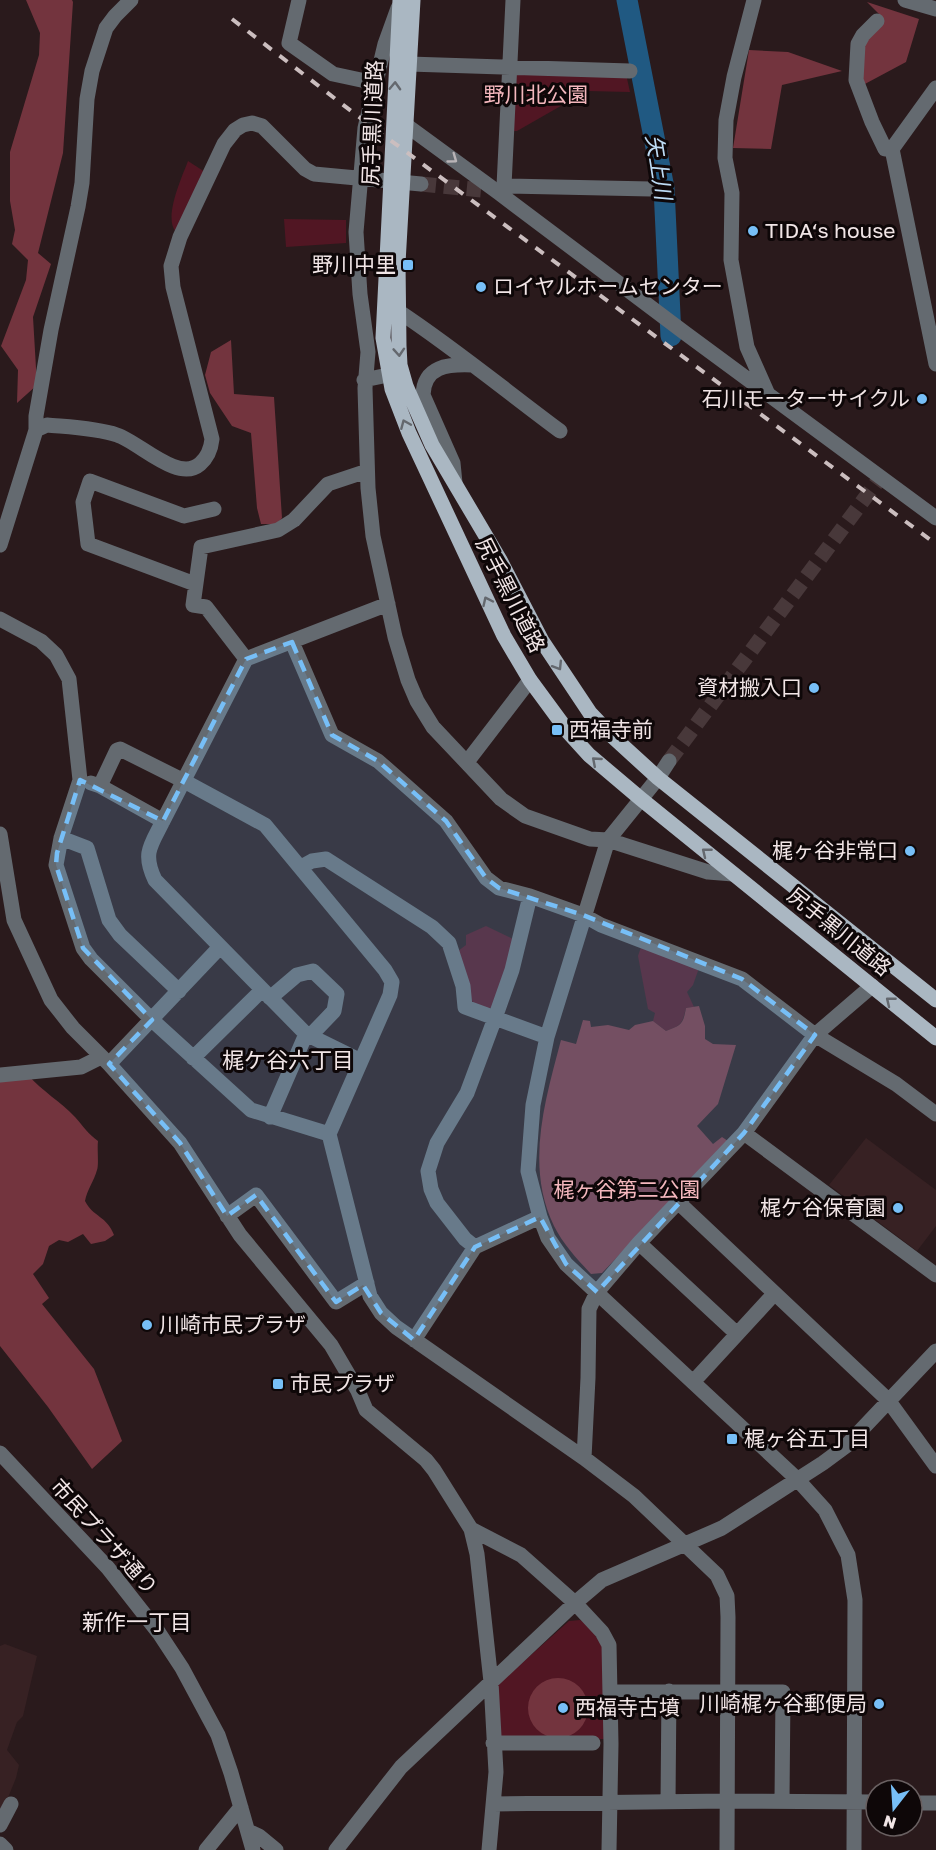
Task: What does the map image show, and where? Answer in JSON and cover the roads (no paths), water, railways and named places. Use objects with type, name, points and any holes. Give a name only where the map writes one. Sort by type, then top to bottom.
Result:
[{"type":"main road","name":"尻手黒川道路","points":[[404,2],[409,64],[406,125],[398,181],[383,338],[388,375],[400,413],[504,636],[530,680],[582,748],[641,799],[936,1038]]},
{"type":"main road","name":"尻手黒川道路","points":[[404,2],[398,181],[400,365],[406,386],[432,446],[500,560],[542,641],[590,713],[658,778],[936,1000]]},
{"type":"street","points":[[0,545],[36,430],[36,416],[51,330],[82,183],[87,99],[92,71],[106,28],[114,16],[131,0]]},
{"type":"street","points":[[299,0],[289,43],[333,74],[375,82]]},
{"type":"street","points":[[502,189],[513,0]]},
{"type":"street","points":[[754,0],[734,77],[726,120],[725,158],[732,193],[731,260],[747,347],[767,392]]},
{"type":"street","points":[[905,0],[936,9]]},
{"type":"street","points":[[404,2],[385,44],[375,82],[366,128],[356,232],[360,294],[368,352],[364,380],[367,471],[373,536],[408,680],[417,701],[433,727],[501,799],[525,816],[590,839],[608,840],[708,872],[733,874]]},
{"type":"street","points":[[877,21],[863,35],[858,45],[856,80],[885,149]]},
{"type":"street","points":[[409,64],[630,71]]},
{"type":"street","points":[[936,88],[892,149],[929,289],[936,364]]},
{"type":"street","points":[[36,430],[47,425],[113,434],[172,466],[185,470],[197,466],[205,459],[211,449],[212,439],[173,287],[171,266],[180,237],[224,144],[235,130],[252,123],[262,126],[305,169],[322,175],[421,184]]},
{"type":"street","points":[[406,125],[502,189],[662,315],[767,392],[878,479],[936,518]]},
{"type":"street","points":[[481,190],[651,189]]},
{"type":"street","points":[[398,311],[440,338],[560,431]]},
{"type":"street","points":[[455,483],[453,463],[423,395],[423,385],[435,370],[450,364],[472,365]]},
{"type":"street","points":[[364,380],[388,375]]},
{"type":"street","points":[[246,659],[206,607],[194,605],[201,547],[278,530],[294,520],[328,484],[367,471]]},
{"type":"street","points":[[195,584],[88,544],[83,502],[90,481],[184,516],[214,509]]},
{"type":"street","points":[[361,1061],[308,1035],[154,880],[147,859],[150,847],[246,659],[388,604]]},
{"type":"street","points":[[0,619],[41,641],[56,655],[69,679],[80,780],[61,838],[56,865],[84,948],[91,959],[152,1020],[251,1110],[329,1134]]},
{"type":"street","points":[[292,642],[332,735],[378,761],[446,822],[486,878],[499,888],[530,896],[583,915],[600,925],[742,979],[815,1035],[896,1084],[936,1114]]},
{"type":"street","points":[[467,762],[530,680]]},
{"type":"street","points":[[100,786],[117,750],[120,749],[265,825],[385,970],[392,982],[390,995],[329,1134],[370,1296],[381,1313],[414,1340],[584,1458],[634,1496],[717,1575],[727,1596],[727,1850]]},
{"type":"street","points":[[669,761],[608,840],[547,1037],[533,1105],[528,1171],[548,1238],[566,1263],[797,1479],[825,1510],[848,1555],[855,1600],[854,1850]]},
{"type":"street","points":[[80,780],[100,786],[163,821]]},
{"type":"street","points":[[0,834],[14,920],[51,1000],[73,1028],[180,1143],[240,1235],[331,1345],[358,1391],[366,1410],[426,1460],[471,1529],[477,1554],[491,1682],[496,1772],[489,1850]]},
{"type":"street","points":[[61,838],[87,848],[110,920],[120,935],[179,992]]},
{"type":"street","points":[[301,867],[312,861],[326,860],[432,927],[449,943],[463,986],[465,1007],[547,1037]]},
{"type":"street","points":[[475,1247],[465,1239],[437,1203],[428,1171],[437,1143],[467,1093],[495,1018],[512,970],[530,896]]},
{"type":"street","points":[[0,1075],[81,1067],[105,1060],[152,1020],[220,947]]},
{"type":"street","points":[[193,1058],[266,994],[297,975],[313,972],[337,994],[334,1011],[308,1035],[270,1117]]},
{"type":"street","points":[[584,1458],[589,1309],[597,1292],[639,1243],[744,1133],[815,1035],[872,986]]},
{"type":"street","points":[[744,1133],[936,1275]]},
{"type":"street","points":[[227,1216],[256,1196],[336,1302],[367,1283]]},
{"type":"street","points":[[679,1203],[888,1400],[936,1466]]},
{"type":"street","points":[[414,1340],[475,1247],[540,1217]]},
{"type":"street","points":[[639,1243],[736,1333]]},
{"type":"street","points":[[694,1381],[774,1294]]},
{"type":"street","points":[[336,1850],[401,1767],[574,1603],[602,1580],[722,1528],[846,1446],[936,1351]]},
{"type":"street","name":"市民プラザ通り","points":[[2,1460],[108,1568],[182,1668],[218,1735],[250,1839]]},
{"type":"street","points":[[471,1529],[521,1555],[574,1603],[602,1632],[609,1645],[611,1692],[609,1850]]},
{"type":"street","points":[[611,1692],[728,1690],[783,1692],[782,1801]]},
{"type":"street","points":[[668,1802],[669,1691]]},
{"type":"street","points":[[493,1743],[593,1743]]},
{"type":"street","points":[[494,1804],[864,1802]]},
{"type":"street","points":[[0,1825],[11,1804]]},
{"type":"street","points":[[206,1850],[241,1807]]},
{"type":"street","points":[[240,1850],[250,1839],[259,1836],[276,1850]]},
{"type":"street","points":[[0,1844],[6,1850]]},
{"type":"waterway","name":"矢上川","points":[[627,0],[664,188],[671,336]]},
{"type":"tunnel","points":[[421,184],[481,190]]},
{"type":"tunnel","points":[[669,761],[877,482]]},
{"type":"railway","points":[[232,19],[355,114],[936,544]]},
{"type":"place","name":"TIDA‘s house","points":[[753,231]]},
{"type":"place","name":"野川中里","points":[[408,265]]},
{"type":"place","name":"ロイヤルホームセンター","points":[[481,287]]},
{"type":"place","name":"石川モーターサイクル","points":[[922,399]]},
{"type":"place","name":"資材搬入口","points":[[814,688]]},
{"type":"place","name":"西福寺前","points":[[557,730]]},
{"type":"place","name":"梶ヶ谷非常口","points":[[910,851]]},
{"type":"place","name":"梶ケ谷保育園","points":[[898,1208]]},
{"type":"place","name":"川崎市民プラザ","points":[[147,1325]]},
{"type":"place","name":"市民プラザ","points":[[278,1384]]},
{"type":"place","name":"梶ヶ谷五丁目","points":[[732,1439]]},
{"type":"place","name":"川崎梶ヶ谷郵便局","points":[[879,1704]]},
{"type":"place","name":"西福寺古墳","points":[[563,1708]]},
{"type":"district","name":"梶ケ谷六丁目","points":[[288,1060]]},
{"type":"district","name":"新作一丁目","points":[[137,1622]]},
{"type":"park label","name":"野川北公園","points":[[536,95]]},
{"type":"park label","name":"梶ヶ谷第二公園","points":[[627,1190]]}]
